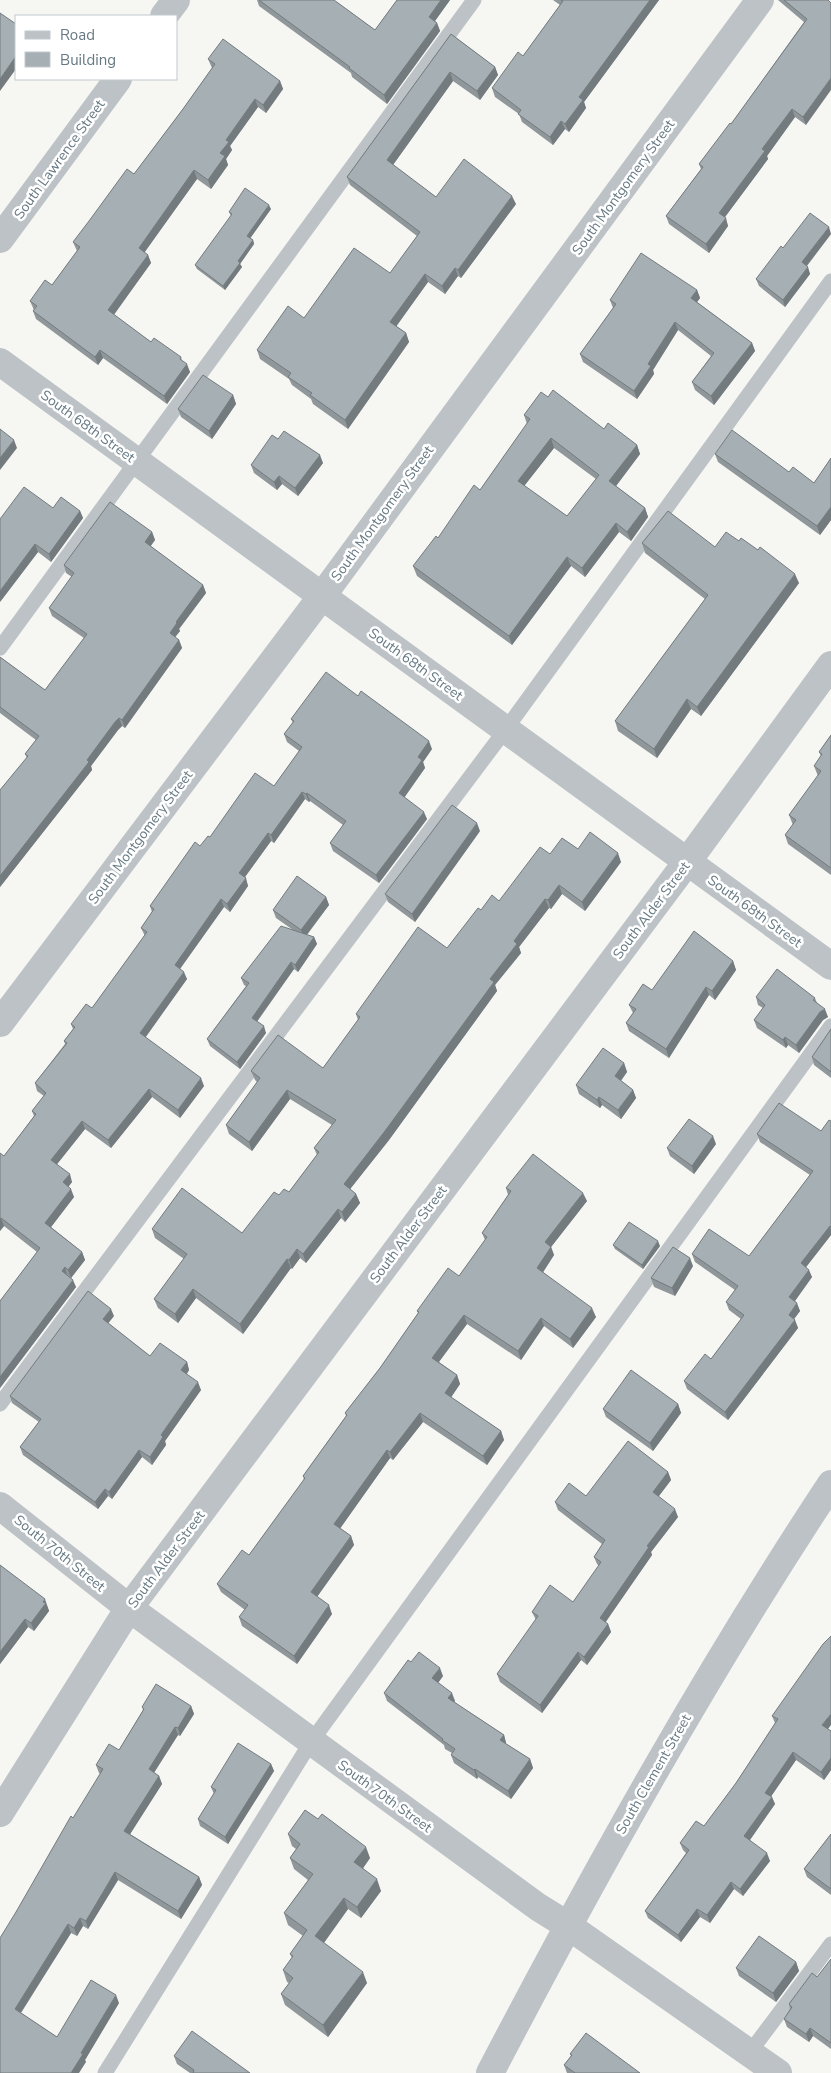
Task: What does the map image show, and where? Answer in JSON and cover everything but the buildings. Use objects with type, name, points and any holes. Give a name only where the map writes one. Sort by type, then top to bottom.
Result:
[{"type":"street","points":[[165,15],[176,0]]},
{"type":"street","name":"South Montgomery Street","points":[[0,1023],[322,596],[760,0]]},
{"type":"street","name":"South Lawrence Street","points":[[0,240],[117,80]]},
{"type":"street","name":"South 68th Street","points":[[0,362],[831,966]]},
{"type":"street","name":"South Alder Street","points":[[0,1813],[129,1608],[687,862],[831,665]]},
{"type":"street","name":"South Clement Street","points":[[490,2073],[567,1925],[670,1744],[786,1553],[831,1484]]},
{"type":"street","name":"South 70th Street","points":[[0,1506],[129,1608],[311,1742],[538,1907],[567,1925],[778,2073]]},
{"type":"lane","points":[[0,648],[474,0]]},
{"type":"lane","points":[[0,1404],[506,729],[831,281]]},
{"type":"lane","points":[[105,2073],[311,1742],[831,1026]]},
{"type":"lane","points":[[750,2052],[831,1944]]}]
